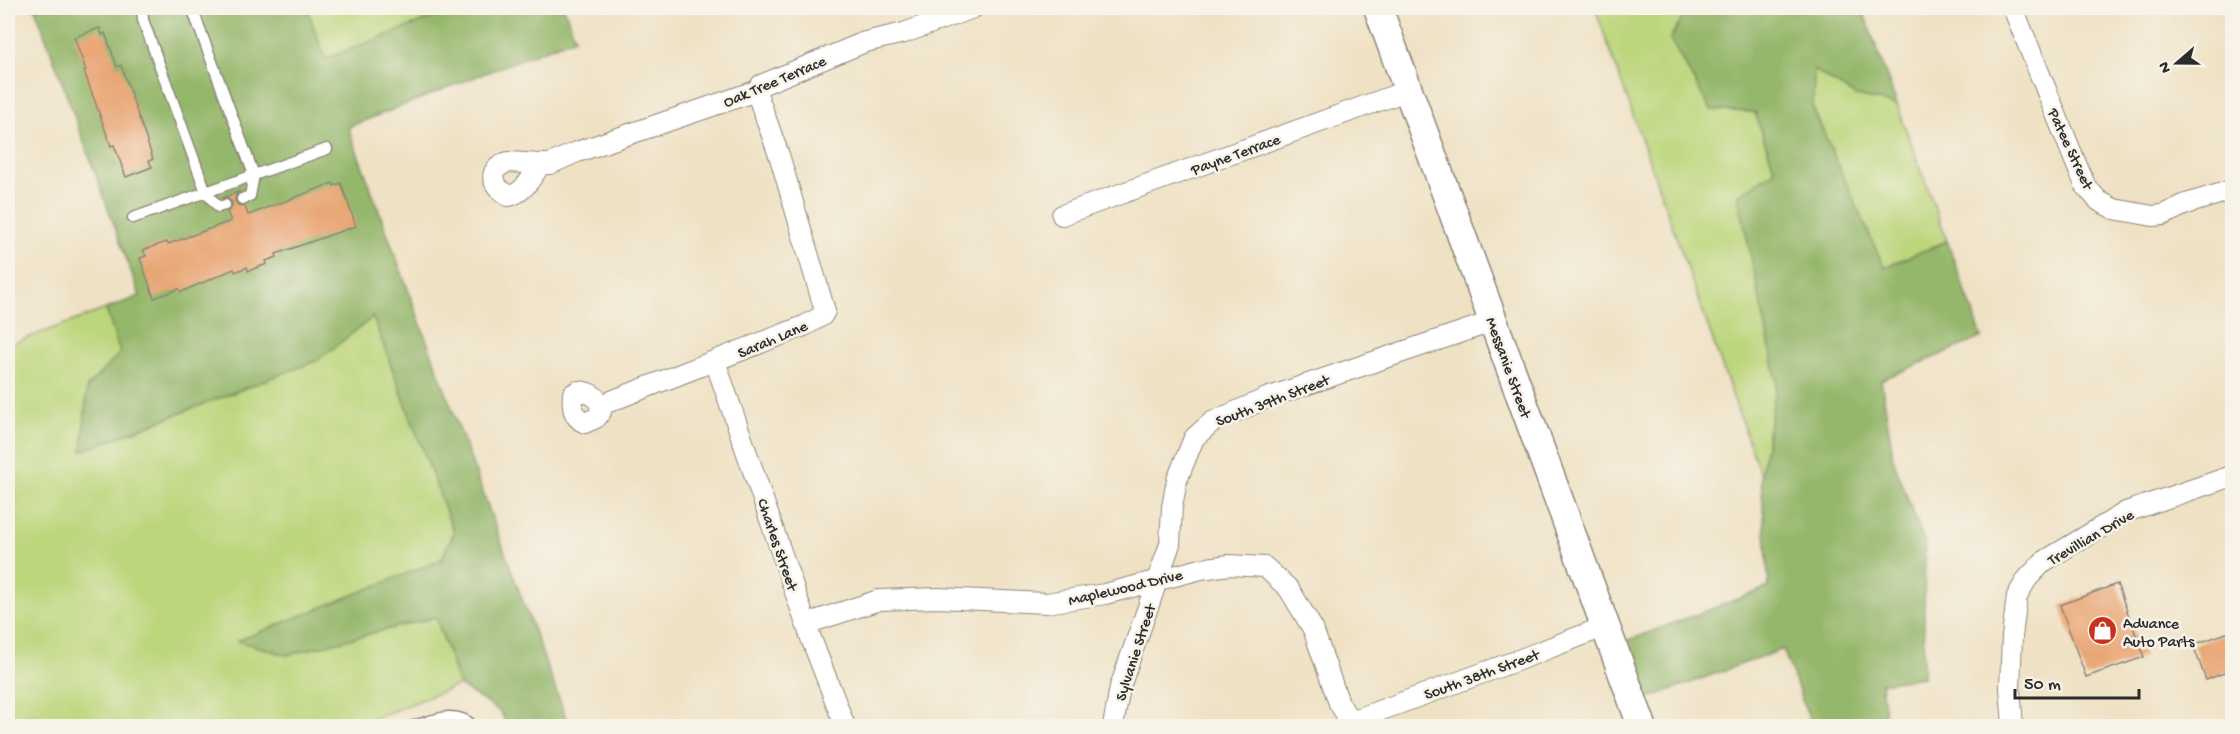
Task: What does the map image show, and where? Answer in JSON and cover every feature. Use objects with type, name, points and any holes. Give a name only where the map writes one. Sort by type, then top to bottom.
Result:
[{"type":"street","name":"Oak Tree Terrace","points":[[541,164],[550,164],[577,152],[756,91],[761,85],[865,42],[904,33],[973,8]]},
{"type":"street","name":"Messanie Street","points":[[1378,8],[1642,726]]},
{"type":"street","name":"Patee Street","points":[[2013,8],[2086,187],[2099,201],[2114,209],[2153,216],[2227,191]]},
{"type":"street","name":"Payne Terrace","points":[[1062,216],[1409,90]]},
{"type":"street","name":"Sarah Lane","points":[[601,405],[804,326],[822,316],[825,311],[780,158],[756,91]]},
{"type":"street","name":"South 39th Street","points":[[1158,579],[1170,544],[1172,507],[1177,480],[1194,438],[1212,422],[1267,398],[1494,321]]},
{"type":"street","name":"Charles Street","points":[[716,361],[806,624],[845,726]]},
{"type":"street","name":"Trevillian Drive","points":[[2013,726],[2010,688],[2012,637],[2017,596],[2027,579],[2043,562],[2126,512],[2232,476]]},
{"type":"street","name":"Maplewood Drive","points":[[806,624],[879,600],[938,598],[1046,603],[1106,594],[1158,579],[1229,565],[1265,567],[1289,589],[1313,630],[1340,703],[1347,716],[1356,719]]},
{"type":"street","name":"Sylvanie Street","points":[[1113,726],[1120,687],[1158,579]]},
{"type":"street","name":"South 38th Street","points":[[1356,719],[1606,626]]},
{"type":"lane","points":[[142,8],[143,20],[206,192],[218,207],[225,205]]},
{"type":"lane","points":[[192,8],[254,175],[249,196],[242,199]]},
{"type":"lane","points":[[133,218],[327,149]]},
{"type":"lane","points":[[414,726],[454,716],[465,718],[473,726]]},
{"type":"green space","points":[[35,8],[307,8],[325,59],[458,8],[564,8],[575,38],[348,127],[569,726],[507,726],[501,712],[459,685],[436,617],[287,655],[237,641],[441,560],[454,533],[373,317],[318,360],[82,451],[87,387],[120,353],[106,309],[140,296]]},
{"type":"green space","points":[[307,8],[458,8],[325,60]]},
{"type":"green space","points":[[1595,8],[1689,8],[1670,39],[1711,110],[1755,112],[1775,172],[1739,195],[1777,381],[1761,476]]},
{"type":"green space","points":[[1689,8],[1862,8],[1897,105],[1856,96],[1814,70],[1813,109],[1884,267],[1947,241],[1982,337],[1881,380],[1894,462],[1925,544],[1923,677],[1881,683],[1886,726],[1812,726],[1783,649],[1640,701],[1621,643],[1769,587],[1761,476],[1777,381],[1738,195],[1775,171],[1755,112],[1711,110],[1670,39]]},
{"type":"green space","points":[[1813,69],[1856,96],[1897,105],[1947,241],[1884,268],[1813,109]]},
{"type":"green space","points":[[106,309],[121,353],[87,387],[318,360],[373,317],[454,532],[441,560],[238,641],[287,655],[436,617],[459,685],[355,726],[42,726],[36,713],[8,723],[8,345]]},
{"type":"building","points":[[100,28],[102,35],[105,33],[117,67],[121,65],[153,159],[149,161],[152,167],[126,177],[114,145],[111,146],[74,37]]},
{"type":"building","points":[[333,183],[334,186],[341,183],[356,226],[276,254],[277,257],[266,261],[267,264],[248,271],[247,267],[235,272],[234,269],[181,292],[179,289],[154,298],[140,258],[146,256],[143,250],[167,242],[168,244],[231,221],[227,212],[232,207],[232,202],[227,198],[222,198],[240,191],[235,201],[238,205],[245,206],[248,215]]},
{"type":"building","name":"Advance Auto Parts","points":[[2117,584],[2144,657],[2086,677],[2060,605]]},
{"type":"building","points":[[2232,631],[2232,670],[2206,680],[2193,645]]},
{"type":"place","name":"Advance Auto Parts","points":[[2102,631]]}]
